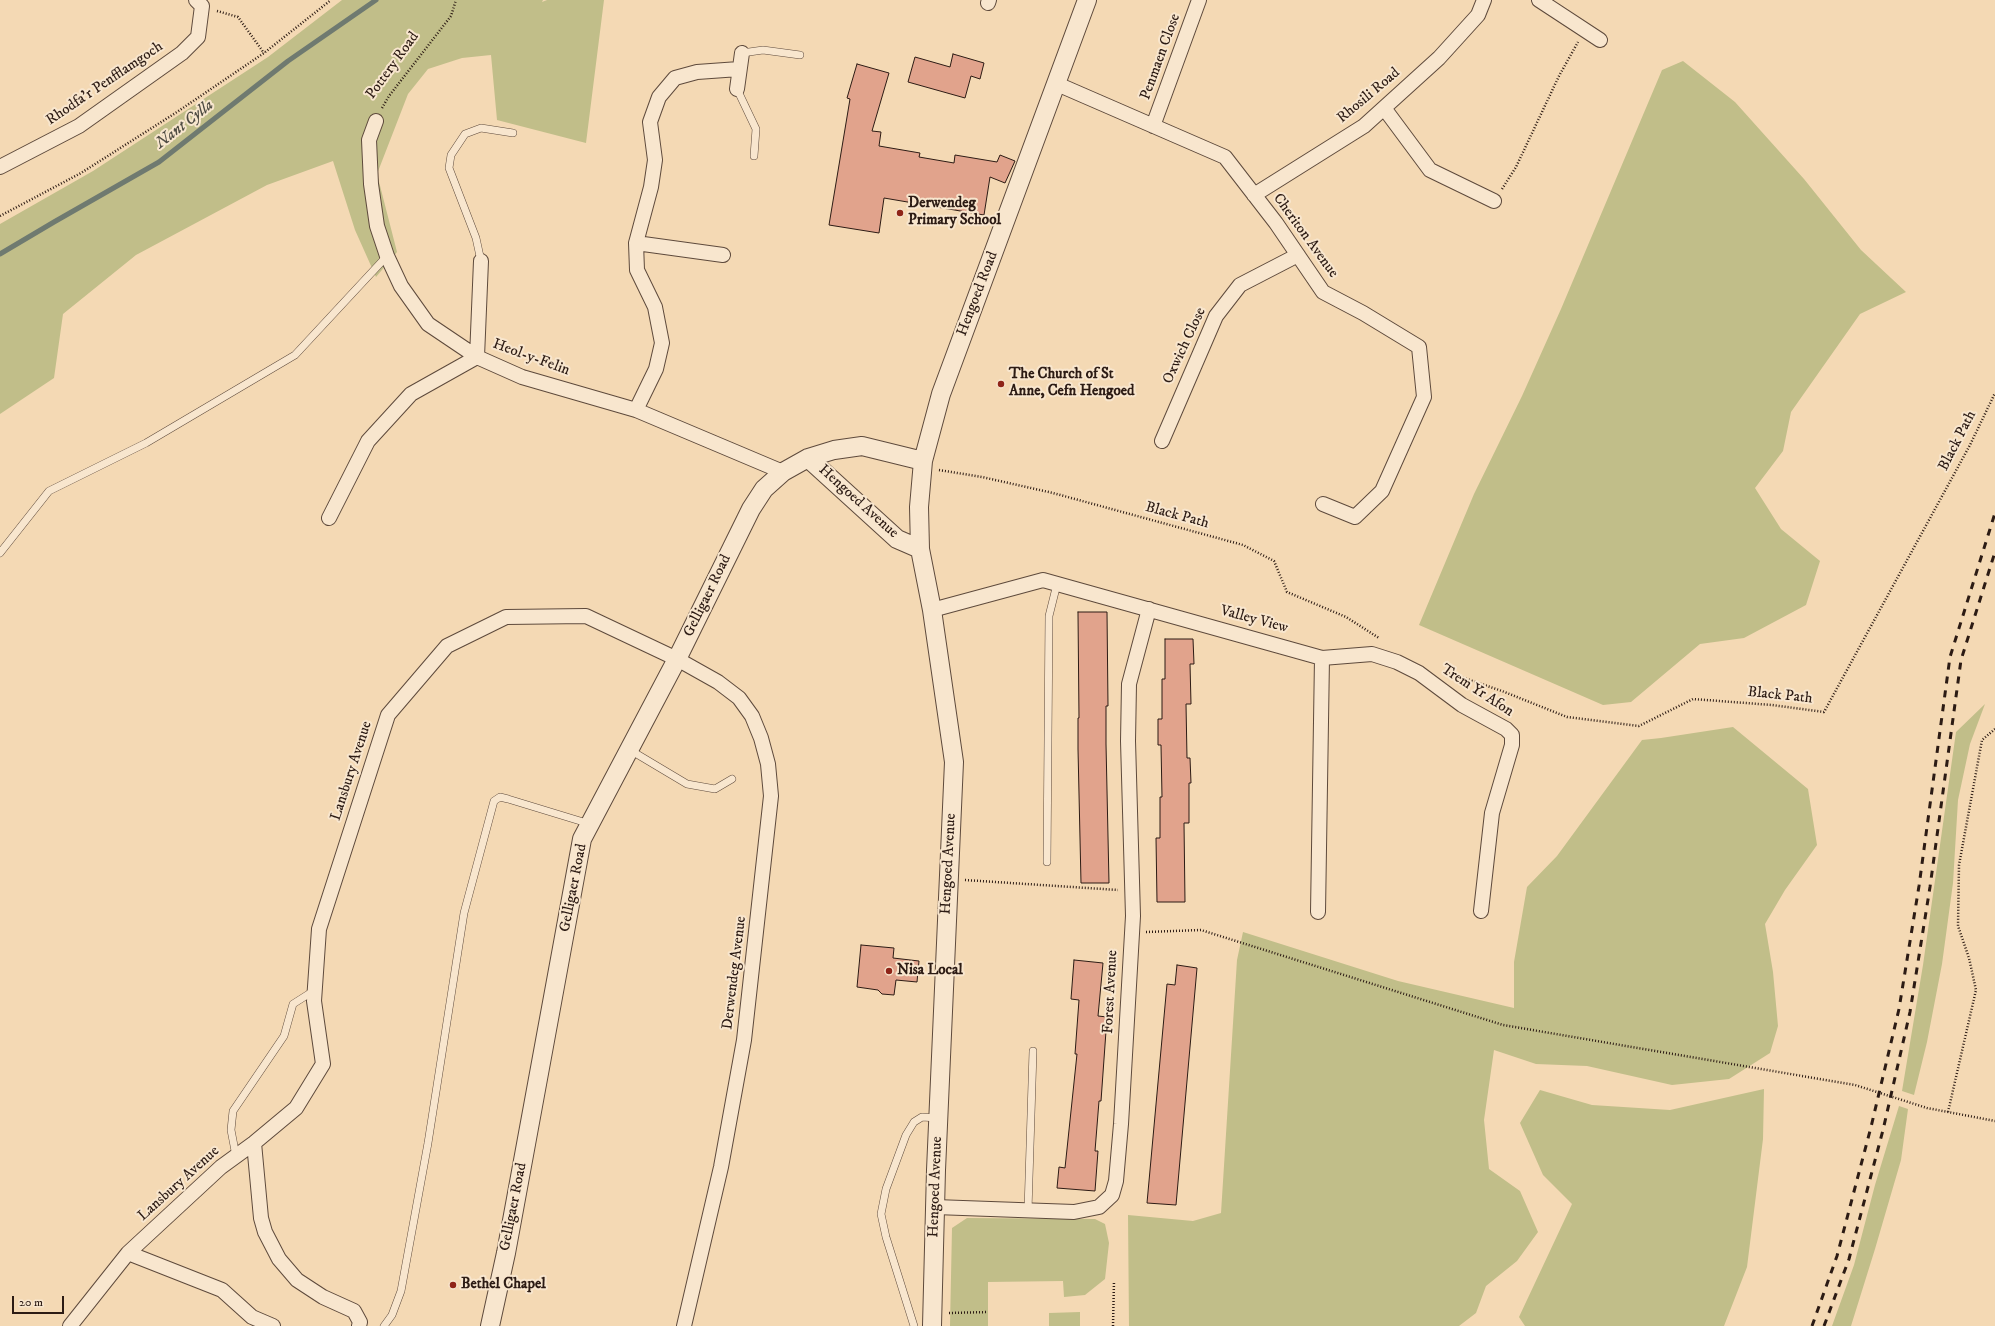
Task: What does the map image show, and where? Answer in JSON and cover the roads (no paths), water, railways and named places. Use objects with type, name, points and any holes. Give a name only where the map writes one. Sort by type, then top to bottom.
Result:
[{"type":"street","name":"Hengoed Road","points":[[920,549],[919,507],[923,464],[941,394],[1087,0]]},
{"type":"street","name":"Penmaen Close","points":[[1154,126],[1200,0]]},
{"type":"street","name":"Rhosili Road","points":[[1254,195],[1364,126],[1439,58],[1478,15],[1484,0]]},
{"type":"street","points":[[1539,0],[1600,40]]},
{"type":"street","name":"Rhodfa'r Penfflamgoch","points":[[0,167],[79,126],[182,53],[198,37],[199,3]]},
{"type":"street","points":[[737,89],[742,53]]},
{"type":"street","points":[[636,410],[656,369],[662,343],[655,307],[637,270],[636,243],[651,187],[655,160],[650,122],[659,97],[675,78],[697,72],[739,69]]},
{"type":"street","name":"Cheriton Avenue","points":[[1057,84],[1225,157],[1298,255],[1323,292],[1363,313],[1419,347],[1424,397],[1382,491],[1355,517],[1323,504]]},
{"type":"street","points":[[1384,108],[1430,170],[1494,201]]},
{"type":"street","name":"Pottery Road","points":[[376,120],[369,140],[371,184],[377,226],[387,256],[401,286],[428,324],[477,357]]},
{"type":"street","points":[[636,243],[723,255]]},
{"type":"street","name":"Oxwich Close","points":[[1162,441],[1216,316],[1240,285],[1298,255]]},
{"type":"street","points":[[477,357],[481,261]]},
{"type":"street","name":"Heol-y-Felin","points":[[329,518],[368,440],[411,394],[477,357],[522,377],[636,410],[783,472]]},
{"type":"street","name":"Gelligaer Road","points":[[490,1326],[507,1245],[582,839],[677,659],[751,509],[764,489],[783,472],[808,458],[834,450],[862,446],[923,464]]},
{"type":"street","name":"Hengoed Avenue","points":[[808,458],[897,539],[920,549],[932,610],[954,762],[938,1118],[932,1320]]},
{"type":"street","name":"Valley View","points":[[932,610],[1043,580],[1322,658]]},
{"type":"street","name":"Forest Avenue","points":[[935,1207],[1074,1212],[1099,1207],[1112,1195],[1116,1181],[1121,1124],[1132,932],[1128,742],[1129,684],[1149,609]]},
{"type":"street","name":"Lansbury Avenue","points":[[70,1326],[128,1253],[221,1167],[254,1143],[296,1108],[323,1064],[314,1001],[319,929],[388,715],[447,646],[506,617],[586,616],[677,659]]},
{"type":"street","name":"Trem Yr Afon","points":[[1322,658],[1372,654],[1397,662],[1419,673],[1462,705],[1506,729],[1512,735],[1512,745],[1492,813],[1481,911]]},
{"type":"street","points":[[1318,912],[1322,658]]},
{"type":"street","name":"Derwendeg Avenue","points":[[677,659],[718,682],[734,694],[739,698],[752,716],[761,738],[768,764],[771,796],[744,1040],[721,1167],[684,1326]]},
{"type":"street","points":[[254,1143],[260,1218],[265,1232],[279,1259],[297,1280],[323,1297],[354,1311],[360,1322],[359,1326]]},
{"type":"street","points":[[128,1253],[222,1290],[252,1317],[273,1326]]},
{"type":"lane","points":[[742,53],[763,50],[800,55]]},
{"type":"lane","points":[[737,89],[756,129],[754,156]]},
{"type":"lane","points":[[481,261],[476,238],[450,168],[451,155],[464,134],[481,128],[513,133]]},
{"type":"lane","points":[[0,553],[48,491],[146,443],[296,355],[387,256]]},
{"type":"lane","points":[[1047,862],[1049,616],[1057,584]]},
{"type":"lane","points":[[630,750],[687,784],[715,789],[732,779]]},
{"type":"lane","points":[[384,1326],[392,1315],[401,1291],[428,1143],[464,913],[494,801],[500,797],[590,824]]},
{"type":"lane","points":[[236,1156],[231,1130],[233,1111],[284,1036],[293,1004],[314,990]]},
{"type":"lane","points":[[1028,1210],[1033,1051]]},
{"type":"lane","points":[[914,1326],[890,1251],[881,1214],[886,1189],[906,1135],[914,1122],[922,1117],[938,1118]]},
{"type":"waterway","name":"Nant Cylla","points":[[0,254],[159,162],[288,61],[376,0]]},
{"type":"railway","points":[[1812,1326],[1837,1256],[1871,1127],[1899,1009],[1919,886],[1950,657],[1995,513]]},
{"type":"railway","points":[[1824,1326],[1849,1259],[1883,1130],[1910,1012],[1930,887],[1961,660],[1995,552]]},
{"type":"place","name":"Derwendeg Primary School","points":[[900,213]]},
{"type":"place","name":"The Church of St Anne, Cefn Hengoed","points":[[1001,384]]},
{"type":"place","name":"Nisa Local","points":[[889,971]]},
{"type":"place","name":"Bethel Chapel","points":[[453,1285]]}]
